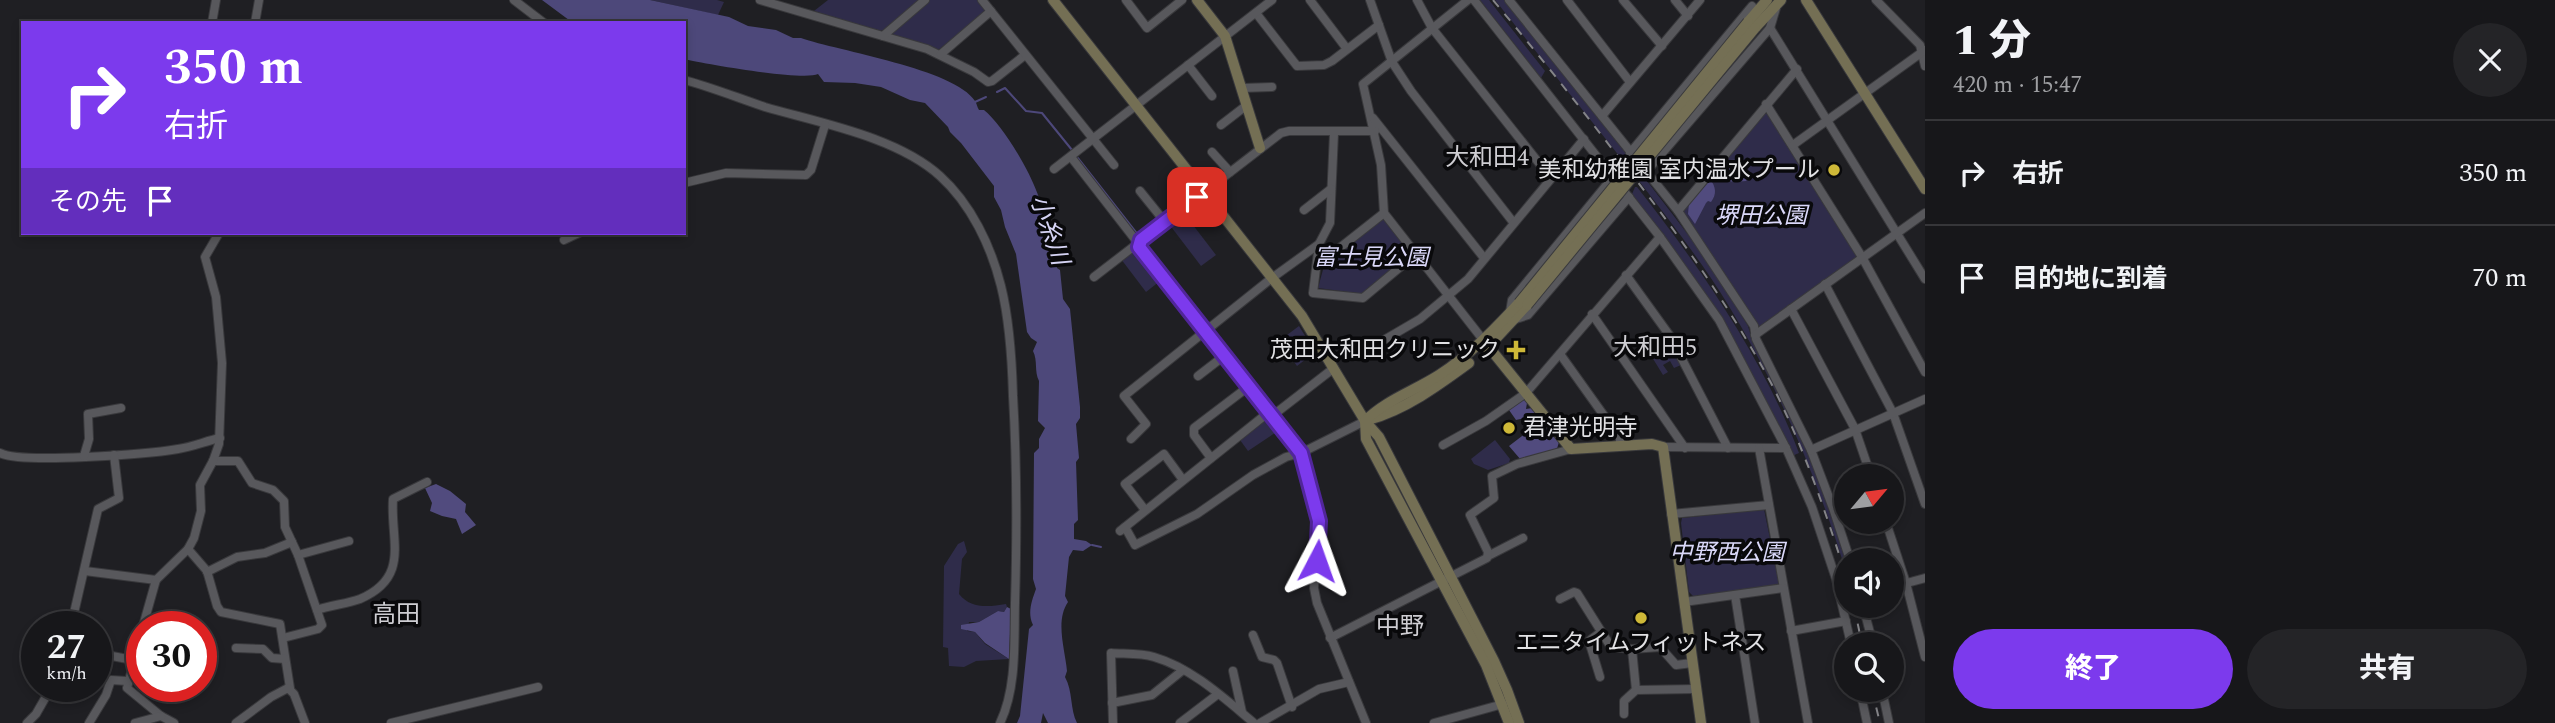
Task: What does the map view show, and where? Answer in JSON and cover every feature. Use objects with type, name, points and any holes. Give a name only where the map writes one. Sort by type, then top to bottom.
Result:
[{"type":"street","points":[[212,21],[216,0]]},
{"type":"street","points":[[255,21],[260,0]]},
{"type":"street","points":[[514,0],[541,21]]},
{"type":"street","points":[[760,0],[941,54],[988,82],[1025,55]]},
{"type":"street","points":[[883,36],[925,0]]},
{"type":"street","points":[[982,0],[1114,165]]},
{"type":"street","points":[[1053,0],[1313,331],[1366,421],[1379,437],[1486,665],[1509,723]]},
{"type":"street","points":[[1126,0],[1147,28],[1182,0]]},
{"type":"street","points":[[1197,0],[1225,36],[1260,148]]},
{"type":"street","points":[[1054,169],[1272,0]]},
{"type":"street","points":[[1310,0],[1347,49]]},
{"type":"street","points":[[1370,0],[1392,62],[1411,91],[1513,222]]},
{"type":"street","points":[[1417,0],[1432,28],[1550,177]]},
{"type":"street","points":[[1468,0],[1363,84],[1381,165],[1384,213],[1572,449]]},
{"type":"street","points":[[1474,0],[1660,237],[1719,320],[1786,448],[1819,529],[1848,632]]},
{"type":"street","points":[[1509,0],[1678,211],[1754,326],[1755,335],[1811,450],[1846,548]]},
{"type":"street","points":[[1567,0],[1630,82]]},
{"type":"street","points":[[1623,0],[1662,47]]},
{"type":"street","points":[[1675,0],[1688,16]]},
{"type":"street","points":[[1602,116],[1700,0]]},
{"type":"street","points":[[1806,0],[1925,189]]},
{"type":"street","points":[[1876,0],[1920,45],[1924,51],[1925,66]]},
{"type":"street","points":[[1630,153],[1750,3],[1772,1]]},
{"type":"street","points":[[1334,368],[1211,458],[1122,529],[1135,545],[1197,514],[1253,475],[1286,457],[1301,453],[1382,416],[1432,389],[1486,343],[1523,304],[1772,1]]},
{"type":"street","points":[[1646,172],[1770,28],[1772,1]]},
{"type":"street","points":[[941,54],[991,11]]},
{"type":"street","points":[[1256,13],[1297,66],[1324,65],[1379,25]]},
{"type":"street","points":[[1770,28],[1925,279]]},
{"type":"street","points":[[1793,145],[1924,51]]},
{"type":"street","points":[[1188,65],[1212,96]]},
{"type":"street","points":[[1678,211],[1797,69]]},
{"type":"street","points":[[686,81],[884,143],[910,155],[953,188],[981,232],[991,253],[1001,287],[1012,372],[1016,569],[1013,662],[1009,695],[1000,723]]},
{"type":"street","points":[[1242,89],[1272,87]]},
{"type":"street","points":[[1766,104],[1862,257],[1925,372]]},
{"type":"street","points":[[1221,125],[1247,105]]},
{"type":"street","points":[[1371,115],[1484,258]]},
{"type":"street","points":[[686,183],[726,173],[806,175],[811,170],[825,125]]},
{"type":"street","points":[[1094,277],[1281,133],[1375,131]]},
{"type":"street","points":[[1131,439],[1146,424],[1124,396],[1319,244],[1326,234],[1330,223],[1334,133]]},
{"type":"street","points":[[1384,340],[1420,319],[1468,279],[1584,139]]},
{"type":"street","points":[[1212,152],[1230,172]]},
{"type":"street","points":[[1071,157],[1301,453],[1319,521],[1314,588],[1317,604],[1366,723]]},
{"type":"street","points":[[1513,315],[1512,300],[1613,177]]},
{"type":"street","points":[[1304,209],[1331,188]]},
{"type":"street","points":[[1140,191],[1165,222]]},
{"type":"street","points":[[1513,315],[1528,314],[1629,197]]},
{"type":"street","points":[[1318,265],[1384,213]]},
{"type":"street","points":[[1755,335],[1925,213]]},
{"type":"street","points":[[147,611],[156,580],[187,549],[194,538],[201,511],[200,485],[213,461],[220,438],[222,363],[216,297],[205,257],[218,235]]},
{"type":"street","points":[[564,240],[575,235]]},
{"type":"street","points":[[1443,445],[1486,421],[1526,393],[1660,237]]},
{"type":"street","points":[[1319,244],[1313,293],[1363,298],[1416,254]]},
{"type":"street","points":[[1626,275],[1670,336],[1728,448]]},
{"type":"street","points":[[1825,284],[1893,413],[1925,504]]},
{"type":"street","points":[[1791,309],[1855,429],[1867,464]]},
{"type":"street","points":[[1592,314],[1685,448]]},
{"type":"street","points":[[1560,354],[1620,438],[1620,446]]},
{"type":"street","points":[[1198,376],[1224,356]]},
{"type":"street","points":[[1211,458],[1194,435],[1194,428],[1248,387]]},
{"type":"street","points":[[1811,450],[1925,399]]},
{"type":"street","points":[[85,456],[89,439],[88,414],[121,408]]},
{"type":"street","points":[[0,455],[114,455],[181,449],[220,438]]},
{"type":"street","points":[[1488,556],[1470,515],[1494,498],[1492,477],[1517,464],[1572,449],[1652,444],[1685,448],[1786,448]]},
{"type":"street","points":[[1663,447],[1701,723]]},
{"type":"street","points":[[1759,448],[1808,723]]},
{"type":"street","points":[[1145,510],[1125,484],[1164,454],[1183,480]]},
{"type":"street","points":[[75,611],[98,509],[119,498],[114,455]]},
{"type":"street","points":[[213,461],[238,461],[253,483],[273,490],[284,501],[283,520],[298,555],[321,627],[283,638]]},
{"type":"street","points":[[317,610],[360,598],[381,585],[392,568],[396,555],[393,499],[427,482]]},
{"type":"street","points":[[1671,514],[1769,505]]},
{"type":"street","points":[[1889,534],[1906,583],[1925,657]]},
{"type":"street","points":[[1330,638],[1522,538]]},
{"type":"street","points":[[298,555],[349,541]]},
{"type":"street","points":[[208,572],[237,557],[265,553],[292,542]]},
{"type":"street","points":[[187,549],[208,572],[219,610],[225,614],[278,623],[283,638],[290,688],[304,723]]},
{"type":"street","points":[[85,571],[156,580]]},
{"type":"street","points":[[1906,583],[1925,578]]},
{"type":"street","points":[[1444,580],[1503,680],[1519,723]]},
{"type":"street","points":[[1684,602],[1783,588]]},
{"type":"street","points":[[1560,599],[1577,593],[1611,647],[1660,647],[1676,665],[1692,663]]},
{"type":"street","points":[[1735,595],[1755,723]]},
{"type":"street","points":[[1791,631],[1846,621]]},
{"type":"street","points":[[1600,677],[1588,641],[1601,632]]},
{"type":"street","points":[[1253,635],[1262,657],[1277,663],[1292,707]]},
{"type":"street","points":[[236,648],[263,649],[271,658],[285,659]]},
{"type":"street","points":[[1632,649],[1636,690]]},
{"type":"street","points":[[1113,723],[1111,653],[1150,656],[1167,661],[1218,694],[1247,719]]},
{"type":"street","points":[[1112,703],[1152,695],[1183,670]]},
{"type":"street","points":[[1233,671],[1247,719]]},
{"type":"street","points":[[89,723],[106,695],[111,680],[126,681]]},
{"type":"street","points":[[1261,723],[1319,689],[1349,682]]},
{"type":"street","points":[[391,723],[538,687]]},
{"type":"street","points":[[236,723],[271,696],[290,688]]},
{"type":"street","points":[[1624,714],[1624,701],[1636,690],[1696,689]]},
{"type":"street","points":[[1180,723],[1218,694]]},
{"type":"street","points":[[27,723],[43,702]]},
{"type":"street","points":[[143,702],[174,723]]},
{"type":"street","points":[[1863,702],[1867,723]]},
{"type":"street","points":[[1885,702],[1889,723]]},
{"type":"street","points":[[1434,723],[1503,704]]},
{"type":"street","points":[[135,723],[161,716]]},
{"type":"green space","points":[[650,0],[717,0],[724,2],[718,15]]},
{"type":"green space","points":[[828,0],[921,0],[879,31],[814,11]]},
{"type":"green space","points":[[930,0],[979,0],[986,13],[938,50],[890,34]]},
{"type":"green space","points":[[1480,0],[1489,0],[1545,71],[1541,78]]},
{"type":"green space","points":[[1495,0],[1505,0],[1628,156],[1624,162]]},
{"type":"green space","name":"堺田公園","points":[[1767,111],[1858,257],[1761,327],[1757,325],[1683,215],[1683,209]]},
{"type":"green space","points":[[1644,177],[1709,262],[1748,326],[1817,474],[1834,519],[1834,534],[1840,534],[1843,548],[1838,548],[1795,434],[1746,335],[1717,287],[1639,181]]},
{"type":"green space","points":[[1635,187],[1684,249],[1728,314],[1767,382],[1799,453],[1792,456],[1736,345],[1671,246],[1632,194]]},
{"type":"green space","points":[[1183,212],[1216,255],[1201,266],[1169,224]]},
{"type":"green space","name":"富士見公園","points":[[1383,219],[1409,252],[1409,257],[1363,294],[1318,288],[1324,266]]},
{"type":"green space","points":[[1136,249],[1160,281],[1146,292],[1121,259]]},
{"type":"green space","points":[[1299,326],[1315,352],[1297,366],[1279,341]]},
{"type":"green space","points":[[1664,338],[1681,365],[1674,368],[1670,361],[1663,365],[1668,372],[1663,375],[1647,349]]},
{"type":"green space","points":[[1266,419],[1278,431],[1248,451],[1240,440]]},
{"type":"green space","points":[[1495,440],[1510,459],[1509,463],[1488,470],[1474,464],[1471,459]]},
{"type":"green space","name":"中野西公園","points":[[1764,509],[1779,583],[1776,586],[1695,598],[1689,592],[1682,518]]},
{"type":"green space","points":[[964,541],[967,552],[962,559],[959,594],[974,605],[1006,604],[1007,607],[1004,612],[998,611],[979,622],[969,622],[967,631],[975,632],[985,644],[1009,659],[976,661],[964,667],[949,666],[948,648],[943,647],[944,566],[958,544]]},
{"type":"shaded area","points":[[1738,159],[1738,168],[1748,170],[1750,176],[1746,181],[1733,182],[1721,178],[1718,169],[1725,160]]},
{"type":"shaded area","points":[[1710,179],[1715,188],[1714,196],[1711,202],[1706,203],[1695,224],[1688,214],[1689,203]]},
{"type":"shaded area","points":[[1521,400],[1525,400],[1526,409],[1532,408],[1559,442],[1556,452],[1521,460],[1509,446],[1539,423],[1533,416],[1516,420],[1509,410]]},
{"type":"shaded area","points":[[436,484],[466,504],[465,512],[476,525],[462,534],[456,519],[430,511],[432,503],[425,488]]},
{"type":"shaded area","points":[[1007,607],[1011,609],[1009,659],[985,643],[975,632],[961,629],[961,625],[979,622],[998,611],[1004,612]]},
{"type":"water","name":"小糸川","points":[[542,0],[650,0],[729,17],[748,26],[776,30],[793,38],[894,62],[945,79],[963,90],[975,101],[979,110],[984,110],[1003,131],[1039,196],[1044,224],[1051,229],[1059,255],[1056,260],[1060,270],[1063,299],[1070,309],[1080,407],[1080,418],[1076,424],[1079,458],[1076,462],[1078,520],[1074,524],[1074,539],[1092,545],[1083,551],[1073,550],[1069,557],[1065,596],[1068,602],[1061,626],[1067,671],[1065,677],[1077,723],[1048,723],[1043,713],[1041,723],[1017,723],[1029,629],[1033,625],[1031,607],[1036,589],[1033,579],[1034,453],[1039,448],[1039,439],[1045,428],[1038,421],[1039,381],[1033,351],[1037,342],[1027,332],[1016,254],[994,197],[994,186],[948,127],[925,103],[910,100],[881,87],[824,82],[818,74],[775,74],[686,59],[686,21],[570,21]]},
{"type":"waterway","points":[[997,92],[1005,88],[1026,111],[1042,113],[1072,150]]},
{"type":"waterway","points":[[975,102],[986,97]]},
{"type":"waterway","points":[[1078,158],[1139,236]]},
{"type":"waterway","points":[[1145,243],[1208,324]]},
{"type":"waterway","points":[[1214,332],[1274,408]]},
{"type":"waterway","points":[[1280,415],[1298,438]]},
{"type":"waterway","points":[[1092,545],[1101,547]]},
{"type":"railway","points":[[1493,0],[1658,209],[1736,323],[1771,383],[1793,430],[1837,548]]},
{"type":"railway","points":[[1857,618],[1859,632]]},
{"type":"railway","points":[[1875,702],[1880,723]]},
{"type":"place","name":"美和幼稚園 室内温水プール","points":[[1834,170]]},
{"type":"place","name":"茂田大和田クリニック","points":[[1516,350]]},
{"type":"place","name":"君津光明寺","points":[[1509,428]]},
{"type":"place","name":"エニタイムフィットネス","points":[[1641,618]]},
{"type":"district","name":"大和田4","points":[[1487,158]]},
{"type":"district","name":"大和田5","points":[[1655,348]]},
{"type":"district","name":"高田","points":[[396,615]]},
{"type":"district","name":"中野","points":[[1400,627]]},
{"type":"route","points":[[1197,197],[1141,240],[1139,247],[1301,453],[1319,521],[1317,561]]}]
